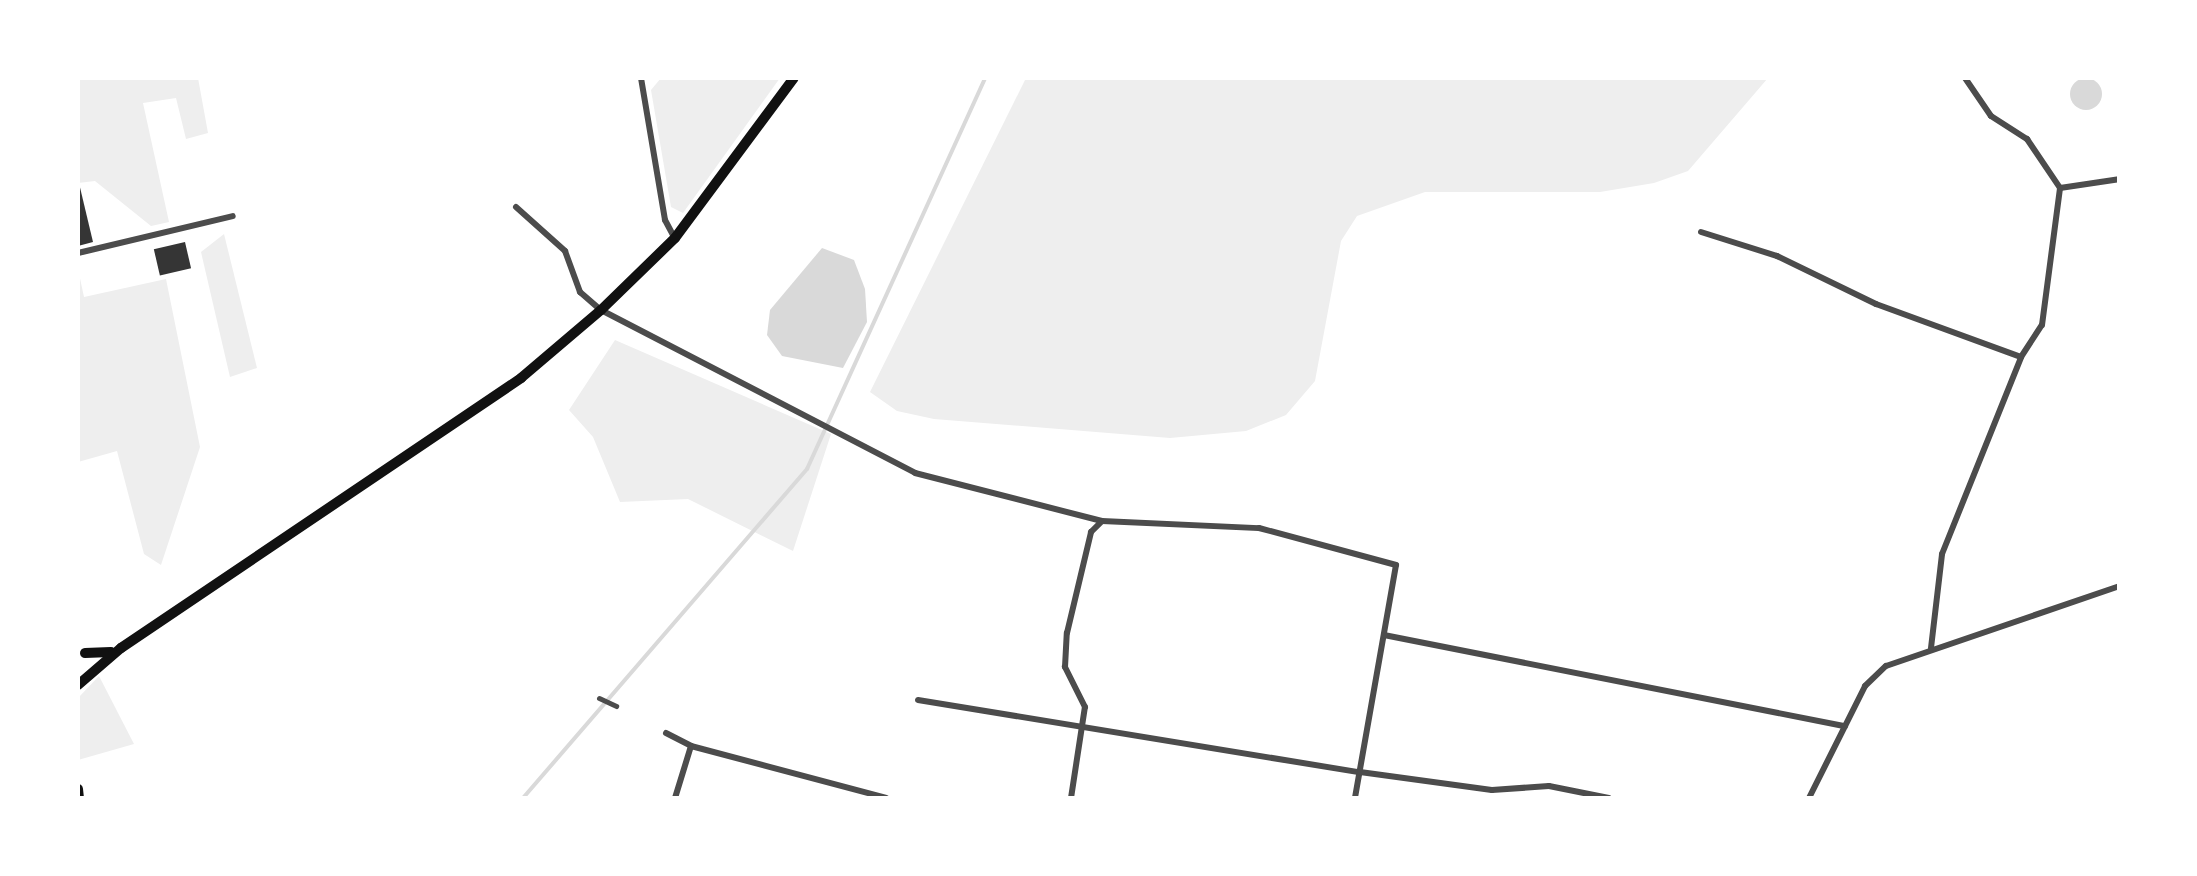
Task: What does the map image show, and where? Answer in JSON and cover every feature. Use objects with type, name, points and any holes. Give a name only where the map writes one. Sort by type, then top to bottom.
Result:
[{"type":"main road","points":[[78,684],[122,648],[521,378],[675,238],[794,78]]},
{"type":"main road","points":[[89,674],[81,651],[122,648]]},
{"type":"main road","points":[[78,789],[79,798]]},
{"type":"street","points":[[640,78],[665,220],[675,238]]},
{"type":"street","points":[[1931,648],[1942,554],[2021,357],[2042,325],[2060,188],[2039,153],[1991,116],[1964,78]]},
{"type":"street","points":[[2060,188],[2120,179]]},
{"type":"street","points":[[516,207],[565,251],[580,292],[600,310],[915,473],[1102,521],[1259,528],[1378,557],[1396,565],[1356,798]]},
{"type":"street","points":[[78,254],[234,216]]},
{"type":"street","points":[[1701,232],[1777,256],[1876,304],[2021,357]]},
{"type":"street","points":[[1071,798],[1086,726],[1086,707],[1064,667],[1090,532],[1102,521]]},
{"type":"street","points":[[1809,798],[1872,676],[1931,648],[2120,586]]},
{"type":"street","points":[[1384,634],[1845,726]]},
{"type":"street","points":[[599,698],[616,706]]},
{"type":"street","points":[[918,700],[1360,772],[1492,790],[1548,786],[1609,798]]},
{"type":"street","points":[[666,733],[691,746],[886,798]]},
{"type":"street","points":[[675,798],[691,746]]},
{"type":"shaded area","points":[[78,78],[198,78],[208,133],[186,139],[176,98],[143,103],[169,222],[151,226],[95,181],[78,183]]},
{"type":"shaded area","points":[[661,78],[780,78],[683,213],[671,207],[651,90]]},
{"type":"shaded area","points":[[1026,78],[1768,78],[1688,171],[1654,183],[1600,192],[1425,192],[1357,216],[1341,241],[1315,381],[1286,415],[1246,431],[1170,438],[934,419],[897,411],[870,392]]},
{"type":"shaded area","points":[[2086,78],[2097,83],[2102,94],[2097,105],[2086,110],[2075,105],[2070,94],[2075,83]]},
{"type":"shaded area","points":[[224,234],[257,368],[230,377],[201,252]]},
{"type":"shaded area","points":[[822,248],[854,260],[865,289],[867,322],[843,368],[782,356],[767,335],[770,310]]},
{"type":"shaded area","points":[[78,269],[84,297],[166,279],[200,447],[161,565],[144,554],[117,451],[78,462]]},
{"type":"shaded area","points":[[615,340],[831,434],[793,551],[688,499],[620,502],[593,437],[569,410]]},
{"type":"shaded area","points":[[99,676],[134,744],[78,760],[78,698]]},
{"type":"building","points":[[78,179],[93,242],[78,246]]},
{"type":"building","points":[[185,242],[191,268],[160,276],[154,249]]},
{"type":"waterway","points":[[523,798],[807,469],[985,78]]}]
